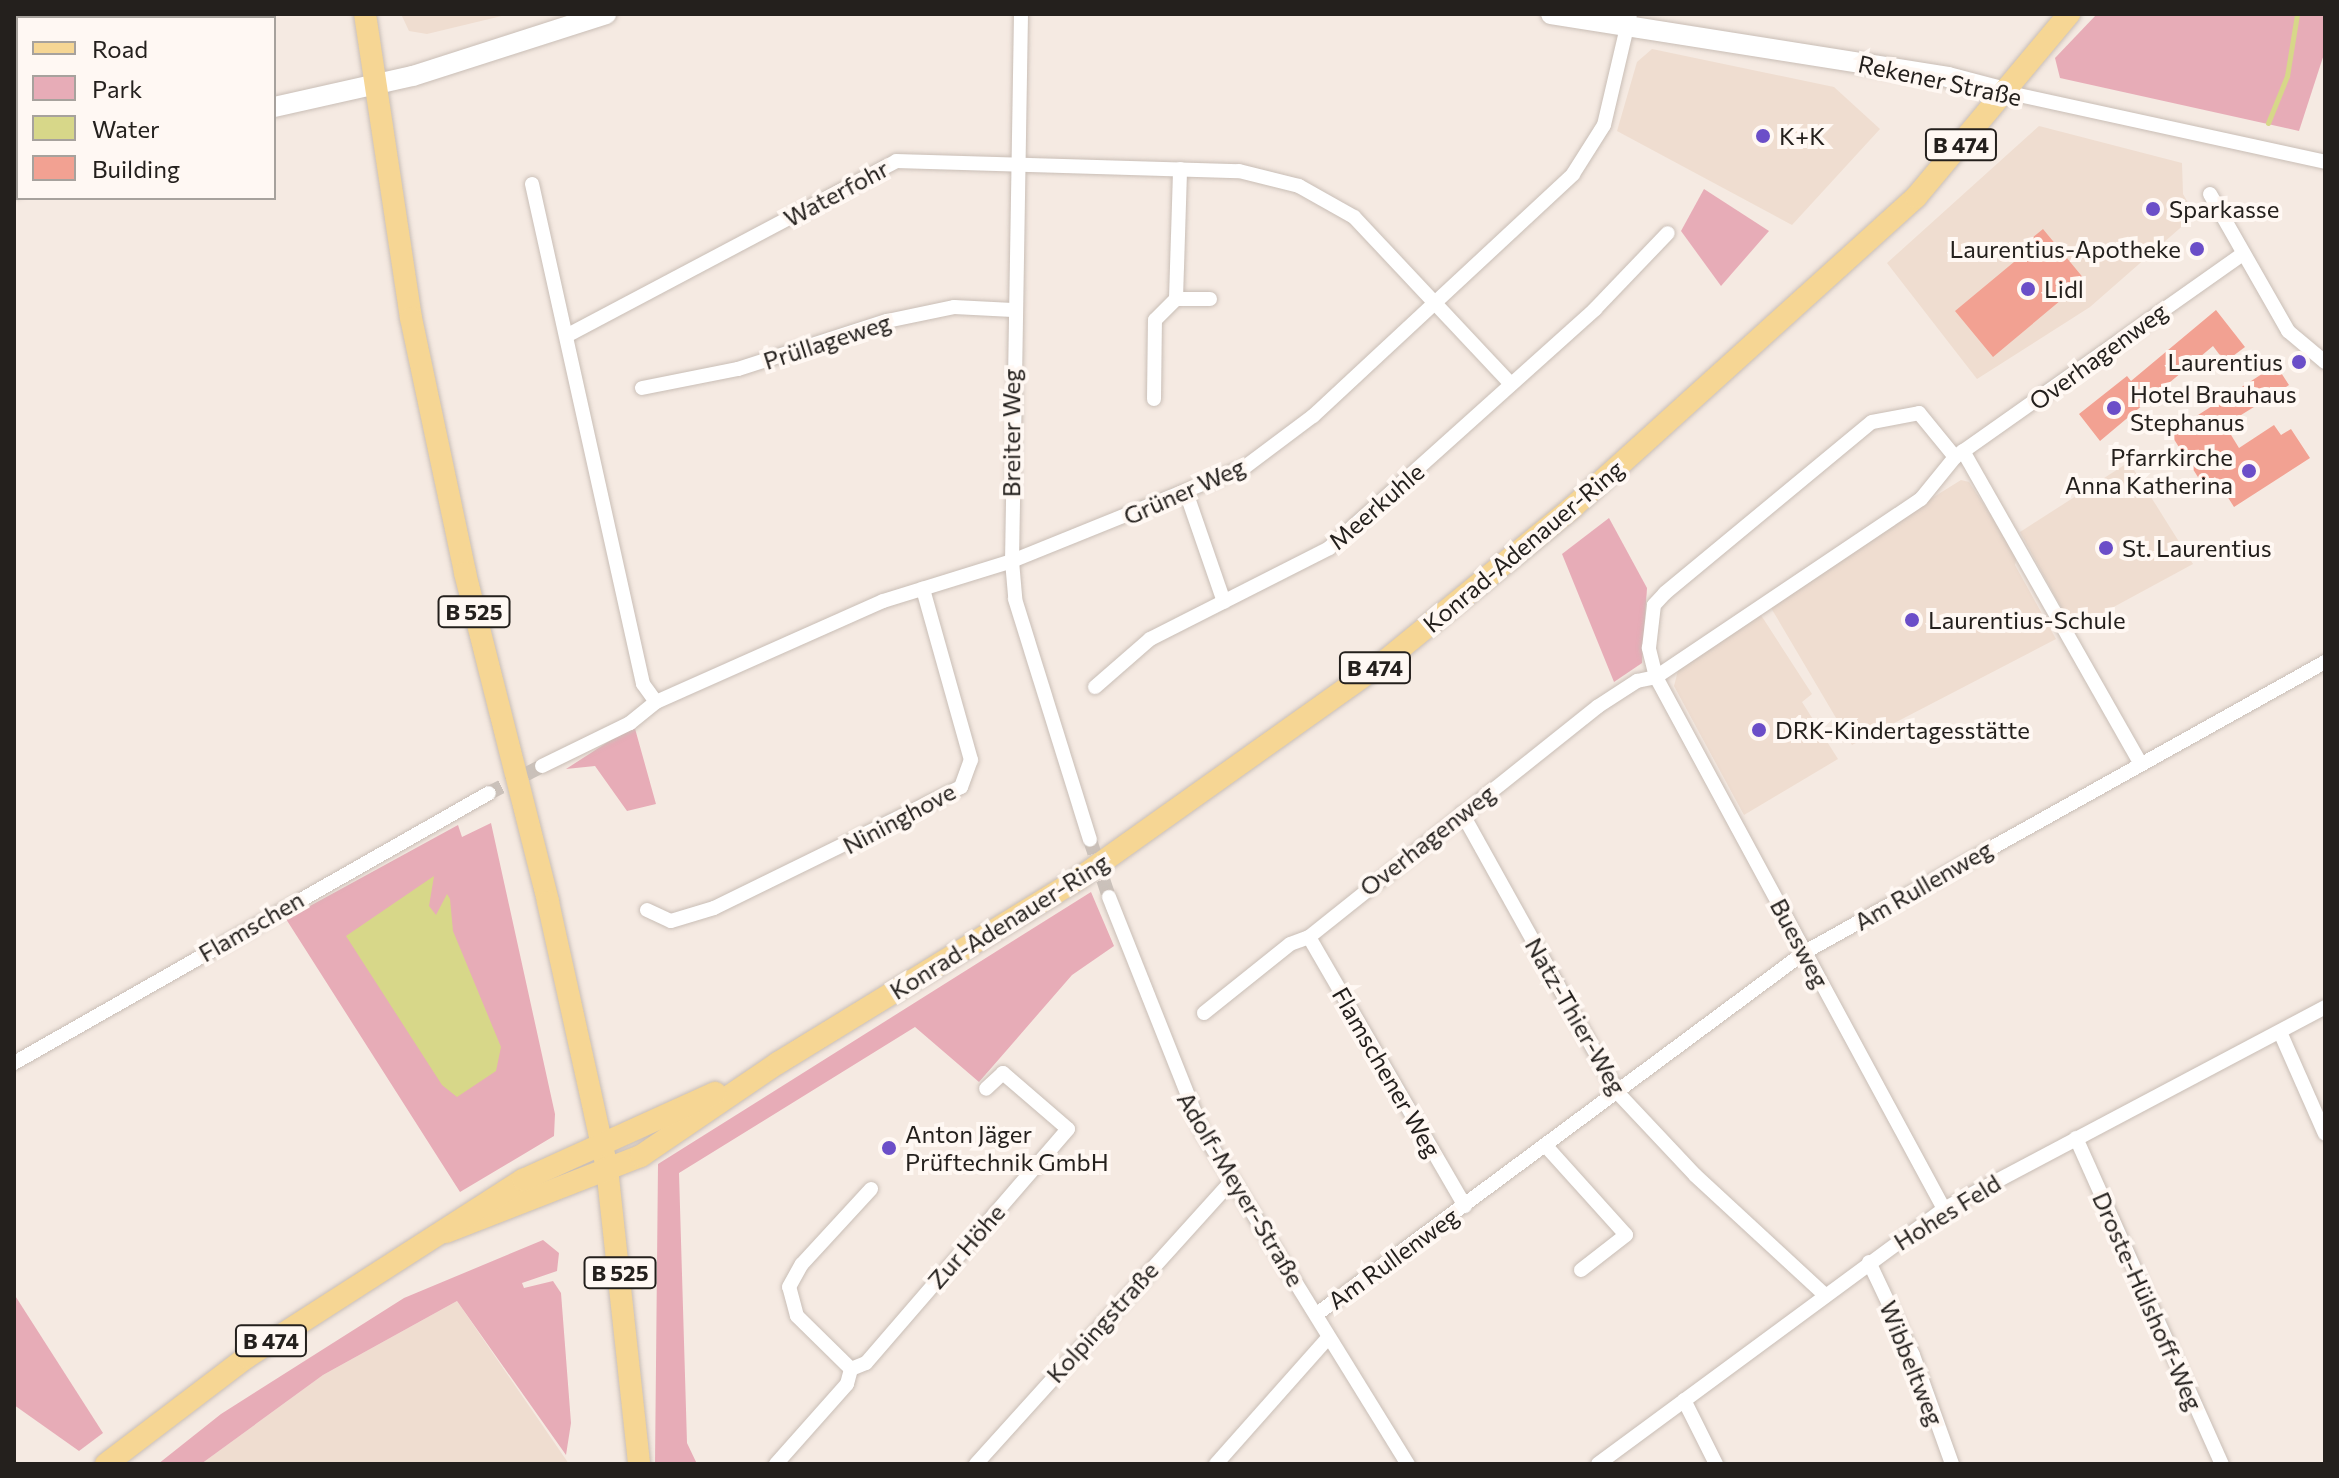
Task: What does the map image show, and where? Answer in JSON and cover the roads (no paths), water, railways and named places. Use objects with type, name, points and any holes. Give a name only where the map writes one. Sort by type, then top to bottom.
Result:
[{"type":"main road","name":"B 525","points":[[365,14],[372,83],[411,318],[465,573],[548,902],[607,1168],[639,1464]]},
{"type":"main road","name":"Konrad-Adenauer-Ring","points":[[778,1063],[1081,877],[1385,661],[1573,507],[1879,232],[2005,92],[2069,14]]},
{"type":"main road","name":"B 474","points":[[106,1464],[247,1357],[523,1180],[778,1063]]},
{"type":"main road","name":"B 474","points":[[446,1232],[641,1156],[778,1063]]},
{"type":"street","points":[[276,107],[413,76],[606,14]]},
{"type":"street","name":"Breiter Weg","points":[[1021,14],[1020,165],[1013,310],[1012,561],[1015,599],[1090,840]]},
{"type":"street","name":"Rekener Straße","points":[[1551,14],[1629,20],[1948,77],[2325,162]]},
{"type":"street","name":"Grüner Weg","points":[[542,766],[630,723],[656,702],[923,589],[1012,561],[1187,495],[1257,459],[1439,303],[1573,174],[1604,125],[1629,20]]},
{"type":"street","name":"Waterfohr","points":[[568,335],[896,161],[1180,169],[1263,175],[1312,191],[1354,217],[1439,303]]},
{"type":"street","points":[[1154,399],[1155,320],[1176,299],[1180,169]]},
{"type":"street","points":[[532,184],[568,335],[598,488],[643,684],[656,702]]},
{"type":"street","points":[[2210,194],[2240,256],[2299,345],[2325,362]]},
{"type":"street","name":"Meerkuhle","points":[[1095,687],[1150,639],[1329,548],[1633,273],[1668,233]]},
{"type":"street","name":"Overhagenweg","points":[[1204,1013],[1290,944],[1309,937],[1597,707],[1637,681],[1656,677],[1921,499],[1959,454],[2240,256]]},
{"type":"street","points":[[1176,299],[1210,299]]},
{"type":"street","points":[[1439,303],[1510,383]]},
{"type":"street","name":"Prüllageweg","points":[[642,388],[738,369],[887,321],[954,307],[1013,310]]},
{"type":"street","points":[[1656,677],[1649,626],[1658,599],[1872,422],[1919,413],[1959,454],[2140,763]]},
{"type":"street","points":[[1187,495],[1224,602]]},
{"type":"street","name":"Nininghove","points":[[647,910],[671,921],[714,908],[961,787],[971,760],[923,589]]},
{"type":"street","name":"Am Rullenweg","points":[[1317,1314],[1805,952],[2325,662]]},
{"type":"street","name":"Buesweg","points":[[1656,677],[1944,1209]]},
{"type":"street","name":"Flamschen","points":[[14,1063],[489,793]]},
{"type":"street","name":"Natz-Thier-Weg","points":[[1462,813],[1617,1092],[1696,1176],[1825,1295]]},
{"type":"street","name":"Adolf-Meyer-Straße","points":[[1109,897],[1174,1074],[1231,1182],[1317,1314],[1328,1338],[1408,1464]]},
{"type":"street","name":"Flamschener Weg","points":[[1309,937],[1465,1206]]},
{"type":"street","name":"Hohes Feld","points":[[1598,1464],[1944,1209],[2325,1007]]},
{"type":"street","points":[[2280,1032],[2325,1134]]},
{"type":"street","name":"Zur Höhe","points":[[776,1464],[847,1384],[851,1369],[866,1363],[1068,1129],[1003,1073],[986,1089]]},
{"type":"street","name":"Droste-Hülshoff-Weg","points":[[2076,1138],[2222,1464]]},
{"type":"street","points":[[1545,1145],[1626,1235],[1581,1270]]},
{"type":"street","name":"Kolpingstraße","points":[[976,1464],[1231,1182]]},
{"type":"street","points":[[851,1369],[797,1316],[789,1287],[802,1264],[871,1189]]},
{"type":"street","name":"Wibbeltweg","points":[[1869,1262],[1913,1355],[1952,1464]]},
{"type":"street","points":[[1216,1464],[1328,1338]]},
{"type":"street","points":[[1684,1400],[1716,1464]]},
{"type":"water","points":[[434,876],[429,906],[436,915],[447,894],[450,899],[453,931],[501,1047],[496,1071],[457,1097],[442,1085],[346,936]]},
{"type":"waterway","points":[[2268,123],[2287,76],[2297,14]]},
{"type":"tunnel","points":[[489,793],[542,766]]},
{"type":"tunnel","points":[[1090,840],[1109,897]]},
{"type":"place","name":"K+K","points":[[1763,136]]},
{"type":"place","name":"Sparkasse","points":[[2153,209]]},
{"type":"place","name":"Laurentius-Apotheke","points":[[2197,249]]},
{"type":"place","name":"Lidl","points":[[2028,289]]},
{"type":"place","name":"Laurentius","points":[[2299,362]]},
{"type":"place","name":"Hotel Brauhaus Stephanus","points":[[2114,408]]},
{"type":"place","name":"Pfarrkirche Anna Katherina","points":[[2249,471]]},
{"type":"place","name":"St. Laurentius","points":[[2106,548]]},
{"type":"place","name":"Laurentius-Schule","points":[[1912,620]]},
{"type":"place","name":"DRK-Kindertagesstätte","points":[[1759,730]]},
{"type":"place","name":"Anton Jäger Prüftechnik GmbH","points":[[889,1148]]}]
